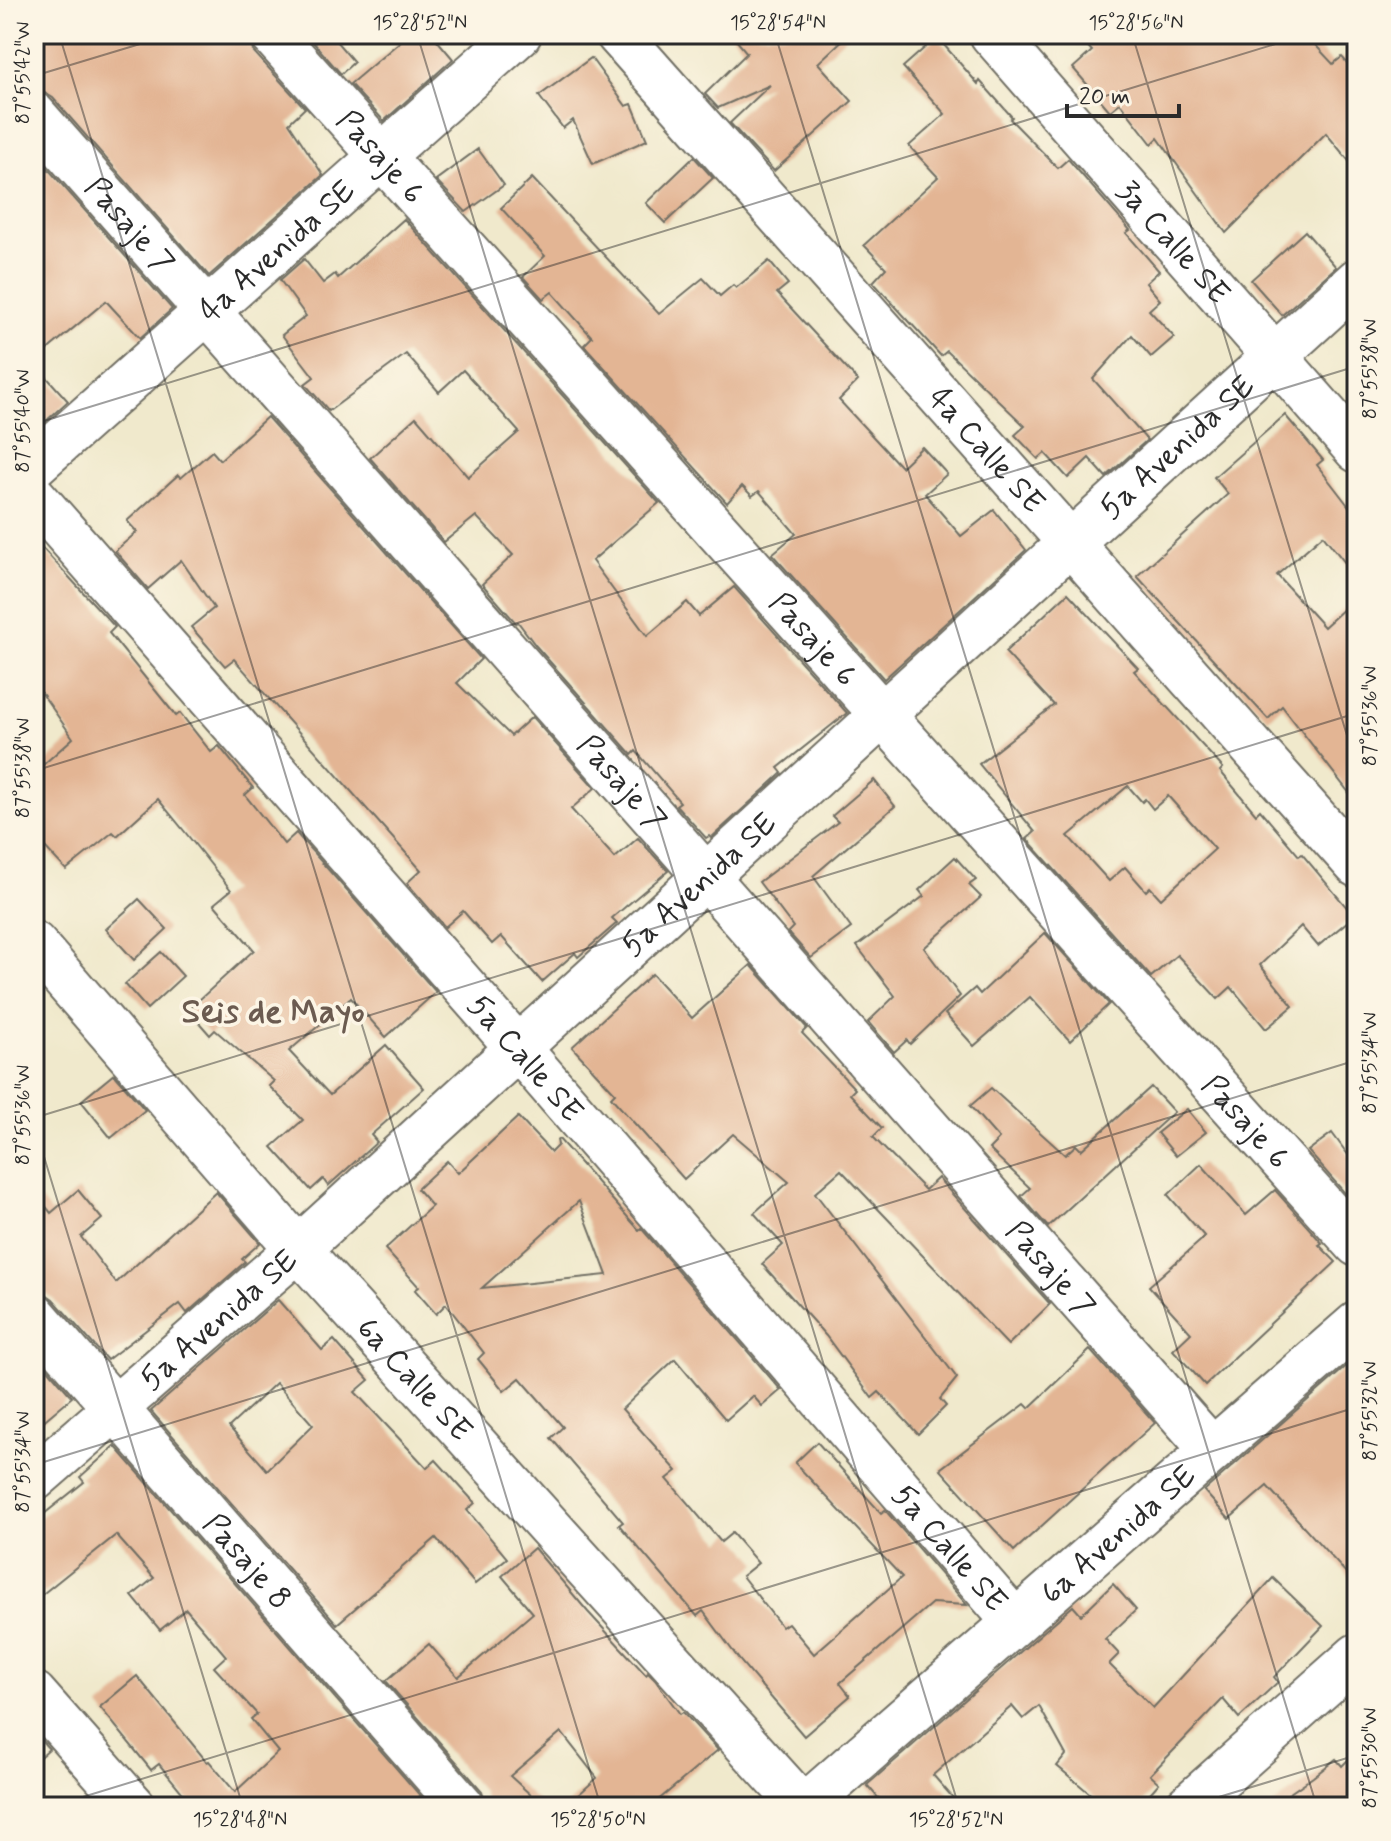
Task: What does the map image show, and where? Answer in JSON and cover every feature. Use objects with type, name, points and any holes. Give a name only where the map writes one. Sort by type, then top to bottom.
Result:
[{"type":"street","name":"Pasaje 6","points":[[272,34],[1357,1244]]},
{"type":"street","name":"4a Avenida SE","points":[[34,465],[519,34]]},
{"type":"street","name":"4a Calle SE","points":[[618,34],[1357,865]]},
{"type":"street","name":"3a Calle SE","points":[[992,34],[1357,450]]},
{"type":"street","name":"Pasaje 7","points":[[34,115],[1212,1450]]},
{"type":"street","name":"5a Avenida SE","points":[[34,1479],[298,1249],[1357,281]]},
{"type":"street","name":"5a Calle SE","points":[[34,497],[518,1048],[1015,1622]]},
{"type":"street","name":"6a Calle SE","points":[[34,944],[298,1249],[804,1807]]},
{"type":"street","name":"Pasaje 8","points":[[34,1315],[463,1807]]},
{"type":"street","name":"6a Avenida SE","points":[[804,1807],[1357,1324]]},
{"type":"street","points":[[1187,1807],[1357,1656]]},
{"type":"street","points":[[34,1694],[134,1807]]},
{"type":"building","points":[[34,34],[248,34],[253,51],[305,108],[289,123],[323,175],[209,276],[53,98],[34,91]]},
{"type":"building","points":[[306,34],[330,34],[354,62],[341,74]]},
{"type":"building","points":[[409,34],[432,34],[453,59],[384,121],[350,84]]},
{"type":"building","points":[[731,34],[849,34],[818,63],[852,101],[774,171],[730,123],[770,85],[718,108],[705,94],[747,53]]},
{"type":"building","points":[[1077,34],[1305,34],[1333,64],[1342,57],[1357,74],[1357,171],[1326,133],[1226,233],[1158,138],[1152,144],[1120,103],[1110,111],[1073,68],[1092,51]]},
{"type":"building","points":[[937,37],[1058,168],[1068,159],[1130,230],[1126,233],[1159,271],[1146,283],[1160,300],[1149,310],[1174,337],[1151,357],[1132,335],[1093,379],[1147,440],[1106,477],[1089,458],[1068,478],[1045,453],[1038,459],[1015,435],[1025,426],[947,351],[941,356],[873,282],[886,268],[864,245],[938,177],[909,146],[945,114],[903,67]]},
{"type":"building","points":[[591,58],[626,106],[632,104],[647,140],[593,164],[573,120],[563,128],[539,96]]},
{"type":"building","points":[[478,149],[504,185],[466,212],[436,180]]},
{"type":"building","points":[[34,153],[172,309],[140,338],[106,301],[34,361]]},
{"type":"building","points":[[694,157],[713,178],[665,223],[646,203]]},
{"type":"building","points":[[532,178],[659,314],[703,278],[720,296],[733,285],[736,288],[769,261],[788,284],[777,293],[858,381],[839,400],[901,467],[922,447],[947,474],[925,494],[961,536],[994,510],[1026,550],[884,679],[772,554],[796,534],[759,491],[752,496],[742,486],[727,503],[584,345],[592,337],[552,292],[543,299],[523,277],[545,256],[501,208]]},
{"type":"building","points":[[404,219],[659,503],[592,561],[647,636],[687,602],[699,616],[734,587],[847,713],[778,768],[782,773],[711,838],[706,838],[676,805],[680,802],[636,751],[632,755],[482,584],[513,555],[476,516],[444,542],[370,458],[416,417],[468,477],[519,432],[463,370],[439,392],[406,354],[329,411],[305,384],[314,377],[282,335],[306,316],[280,280],[304,259],[323,283],[335,274],[338,278]]},
{"type":"building","points":[[1305,231],[1336,267],[1282,315],[1251,280]]},
{"type":"building","points":[[34,363],[68,401],[34,432]]},
{"type":"building","points":[[1285,415],[1323,460],[1317,465],[1357,517],[1357,578],[1323,535],[1277,575],[1324,627],[1357,597],[1357,803],[1282,706],[1268,719],[1137,576],[1228,494],[1214,477]]},
{"type":"building","points":[[267,417],[481,659],[457,683],[511,736],[532,717],[595,788],[571,809],[615,858],[638,838],[668,871],[612,918],[617,923],[578,957],[575,953],[542,982],[501,936],[492,944],[463,911],[445,927],[407,883],[421,870],[234,659],[225,666],[191,627],[214,608],[181,560],[148,589],[115,551],[137,532],[127,521],[178,475],[181,478],[212,451],[220,460]]},
{"type":"building","points":[[34,539],[115,627],[109,633],[176,716],[180,713],[211,752],[219,746],[253,788],[245,795],[284,844],[296,833],[436,992],[386,1037],[351,998],[289,1051],[330,1095],[386,1045],[424,1088],[371,1135],[377,1142],[328,1186],[323,1179],[311,1190],[272,1147],[303,1120],[269,1086],[274,1081],[215,1030],[210,1035],[188,1010],[254,950],[214,904],[231,890],[158,799],[117,836],[113,832],[66,870],[34,835],[34,773],[73,738],[34,682]]},
{"type":"building","points":[[1068,593],[1138,668],[1134,671],[1223,768],[1220,771],[1256,814],[1260,810],[1354,916],[1318,946],[1301,926],[1260,965],[1293,1006],[1266,1029],[1231,987],[1218,999],[1177,955],[1151,977],[1027,839],[1035,832],[979,764],[1054,705],[1005,652]],"holes":[[[1128,786],[1142,802],[1145,799],[1153,809],[1168,796],[1215,849],[1161,899],[1150,887],[1146,891],[1125,867],[1109,881],[1068,836]]]},
{"type":"building","points":[[874,780],[895,806],[813,876],[851,928],[811,958],[788,932],[793,927],[759,882],[838,822],[832,816]]},
{"type":"building","points":[[955,857],[976,880],[969,885],[981,897],[924,948],[960,996],[910,1044],[907,1040],[894,1052],[868,1022],[895,996],[857,946],[924,896],[919,890]]},
{"type":"building","points":[[139,899],[167,929],[134,960],[106,929]]},
{"type":"building","points":[[1045,933],[1109,1004],[1070,1041],[1030,997],[974,1046],[945,1014],[975,988],[980,994]]},
{"type":"building","points":[[161,952],[183,976],[147,1009],[125,984]]},
{"type":"building","points":[[751,965],[807,1028],[802,1033],[855,1089],[850,1094],[882,1128],[873,1137],[925,1190],[938,1178],[1050,1304],[1008,1345],[841,1170],[815,1193],[957,1378],[940,1399],[946,1406],[918,1434],[879,1392],[872,1398],[826,1336],[762,1264],[783,1245],[754,1213],[789,1182],[733,1134],[684,1179],[611,1097],[615,1093],[572,1047],[652,974],[692,1018]]},
{"type":"building","points":[[114,1074],[145,1110],[111,1138],[81,1101]]},
{"type":"building","points":[[1151,1087],[1174,1112],[1048,1227],[1021,1196],[1030,1188],[989,1149],[999,1139],[970,1106],[991,1088],[1065,1155],[1076,1145],[1081,1150]]},
{"type":"building","points":[[1187,1109],[1206,1132],[1176,1156],[1157,1133]]},
{"type":"building","points":[[518,1117],[551,1152],[559,1139],[639,1230],[641,1228],[781,1390],[762,1406],[753,1396],[726,1420],[675,1359],[622,1409],[677,1471],[667,1479],[721,1542],[732,1533],[758,1563],[742,1576],[782,1627],[788,1623],[814,1654],[902,1577],[795,1463],[817,1442],[881,1513],[885,1510],[967,1605],[932,1603],[840,1683],[850,1696],[804,1736],[741,1662],[703,1611],[697,1616],[619,1525],[623,1522],[551,1438],[563,1427],[520,1378],[504,1391],[478,1359],[484,1353],[446,1304],[436,1314],[415,1290],[419,1287],[385,1249],[432,1206],[417,1189],[447,1161],[458,1173]],"holes":[[[579,1201],[607,1275],[482,1288]]]},
{"type":"building","points":[[1332,1133],[1357,1167],[1357,1207],[1308,1151]]},
{"type":"building","points":[[1201,1164],[1246,1215],[1275,1190],[1336,1262],[1205,1385],[1173,1350],[1191,1333],[1149,1286],[1205,1237],[1168,1195]]},
{"type":"building","points":[[78,1190],[102,1219],[81,1237],[116,1283],[216,1192],[260,1243],[242,1259],[245,1262],[187,1313],[180,1304],[107,1360],[53,1299],[43,1292],[34,1291],[34,1192],[51,1213]]},
{"type":"building","points":[[278,1300],[322,1350],[334,1340],[369,1380],[355,1392],[427,1468],[436,1460],[475,1503],[467,1510],[507,1558],[475,1584],[436,1538],[337,1624],[151,1411]],"holes":[[[276,1383],[313,1425],[267,1470],[229,1427]]]},
{"type":"building","points":[[1090,1350],[1155,1423],[1014,1551],[940,1469],[1025,1404],[1029,1408]]},
{"type":"building","points":[[37,1356],[72,1397],[34,1429],[34,1358]]},
{"type":"building","points":[[1357,1357],[1357,1585],[1267,1486],[1229,1519],[1204,1491]]},
{"type":"building","points":[[115,1446],[430,1807],[194,1807],[159,1764],[151,1770],[100,1707],[137,1676],[235,1792],[278,1752],[251,1719],[257,1714],[214,1667],[226,1656],[186,1609],[160,1630],[132,1596],[154,1578],[116,1535],[34,1601],[34,1522],[84,1482],[80,1477]]},
{"type":"building","points":[[534,1548],[588,1612],[646,1675],[648,1673],[655,1680],[680,1714],[683,1712],[718,1750],[650,1807],[565,1807],[597,1778],[561,1732],[510,1776],[544,1807],[487,1807],[482,1791],[386,1681],[429,1644],[458,1677],[533,1613],[502,1576]]},
{"type":"building","points":[[1273,1578],[1323,1626],[1274,1677],[1278,1682],[1239,1718],[1223,1699],[1150,1775],[1159,1783],[1138,1807],[1106,1807],[1057,1766],[1066,1755],[1039,1706],[1023,1719],[1012,1706],[933,1775],[961,1807],[886,1807],[867,1785],[1073,1606],[1081,1615],[1113,1584],[1136,1610],[1105,1639],[1119,1654],[1109,1664],[1153,1708]]},
{"type":"building","points":[[34,1732],[49,1749],[34,1762]]},
{"type":"building","points":[[1357,1751],[1357,1807],[1270,1807],[1336,1759],[1342,1766]]},
{"type":"district","name":"Seis de Mayo","points":[[273,1010]]}]
